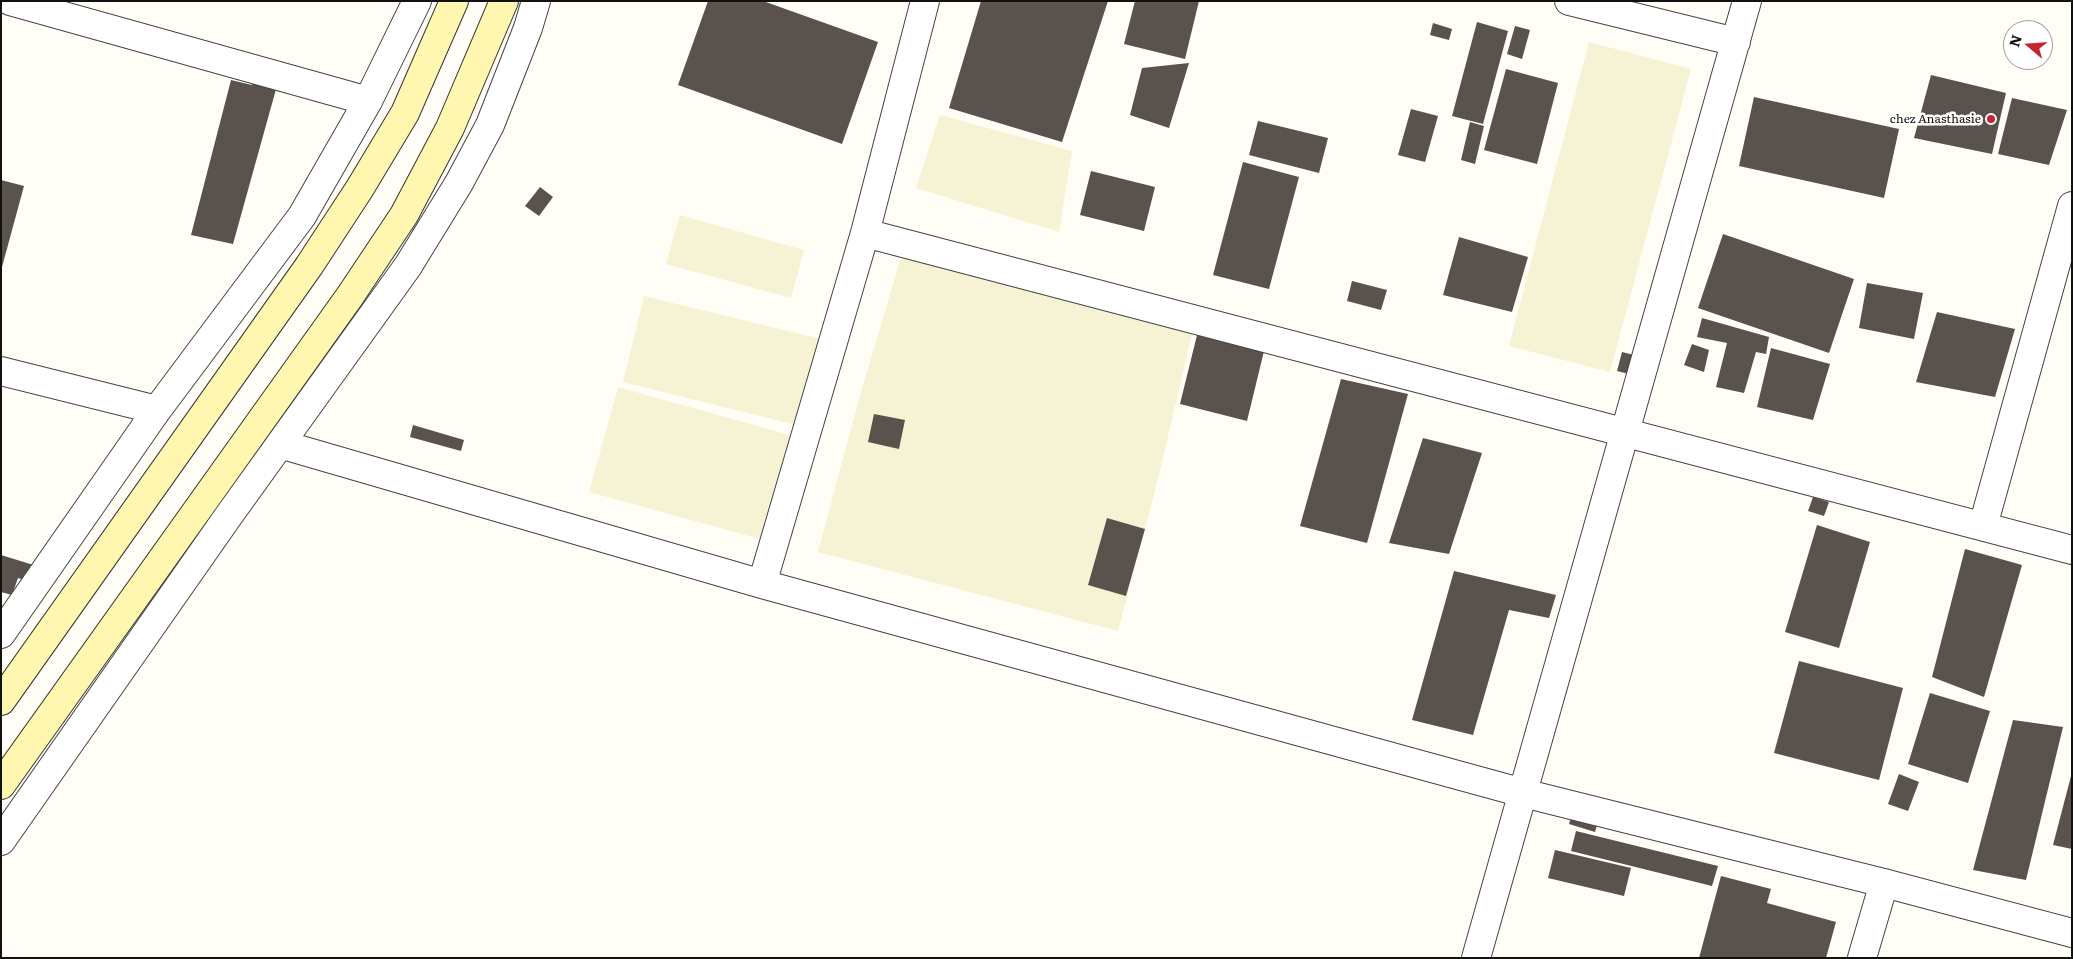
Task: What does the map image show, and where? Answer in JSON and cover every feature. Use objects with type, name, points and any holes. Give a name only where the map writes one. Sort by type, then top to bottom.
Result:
[{"type":"main road","points":[[1,701],[309,266],[360,188],[405,114],[454,1]]},
{"type":"main road","points":[[1,785],[350,296],[404,215],[450,128],[504,1]]},
{"type":"street","points":[[10,1],[368,101]]},
{"type":"street","points":[[1,634],[157,410],[302,216],[368,101],[417,1]]},
{"type":"street","points":[[1,841],[227,518],[408,266],[459,182],[490,125],[528,28],[536,1]]},
{"type":"street","points":[[762,584],[865,232],[925,1]]},
{"type":"street","points":[[1570,1],[1736,42]]},
{"type":"street","points":[[1476,958],[1747,1]]},
{"type":"street","points":[[1983,526],[2072,206]]},
{"type":"street","points":[[865,232],[2072,550]]},
{"type":"street","points":[[1,371],[157,410]]},
{"type":"street","points":[[280,444],[762,584],[1523,793],[1884,883],[2072,933]]},
{"type":"street","points":[[1862,958],[1884,883]]},
{"type":"shaded area","points":[[1589,42],[1691,69],[1610,372],[1509,346]]},
{"type":"shaded area","points":[[940,115],[1072,151],[1059,232],[916,188]]},
{"type":"shaded area","points":[[680,215],[804,250],[791,298],[666,264]]},
{"type":"shaded area","points":[[902,254],[1193,330],[1157,483],[1118,631],[818,552],[859,399]]},
{"type":"shaded area","points":[[644,296],[825,340],[804,427],[623,382]]},
{"type":"shaded area","points":[[618,387],[800,438],[771,542],[589,492]]},
{"type":"building","points":[[708,1],[763,1],[878,42],[842,144],[678,85]]},
{"type":"building","points":[[981,1],[1108,1],[1062,142],[949,108]]},
{"type":"building","points":[[1135,1],[1199,1],[1185,59],[1124,44]]},
{"type":"building","points":[[1477,22],[1508,31],[1483,124],[1452,116]]},
{"type":"building","points":[[1433,23],[1452,29],[1449,40],[1430,35]]},
{"type":"building","points":[[1515,26],[1530,30],[1522,59],[1507,54]]},
{"type":"building","points":[[1189,63],[1169,128],[1130,115],[1142,68]]},
{"type":"building","points":[[1506,69],[1558,83],[1537,164],[1484,150]]},
{"type":"building","points":[[1931,75],[2006,93],[1992,154],[1914,138]]},
{"type":"building","points":[[254,78],[278,82],[233,244],[191,235],[231,80],[252,85]]},
{"type":"building","points":[[1754,97],[1899,129],[1884,198],[1739,166]]},
{"type":"building","points":[[2012,98],[2067,110],[2049,165],[1998,154]]},
{"type":"building","points":[[1411,109],[1438,116],[1425,162],[1398,155]]},
{"type":"building","points":[[1258,121],[1328,138],[1319,173],[1249,155]]},
{"type":"building","points":[[1470,122],[1484,126],[1475,164],[1461,160]]},
{"type":"building","points":[[1243,162],[1299,177],[1269,289],[1213,275]]},
{"type":"building","points":[[1091,171],[1155,187],[1144,231],[1080,215]]},
{"type":"building","points":[[1,180],[24,186],[2,267],[1,267]]},
{"type":"building","points":[[540,187],[553,197],[539,216],[525,206]]},
{"type":"building","points":[[1723,234],[1854,279],[1829,353],[1698,308]]},
{"type":"building","points":[[1459,237],[1528,257],[1512,312],[1443,295]]},
{"type":"building","points":[[1352,281],[1387,290],[1381,310],[1347,301]]},
{"type":"building","points":[[1867,283],[1923,293],[1914,339],[1859,328]]},
{"type":"building","points":[[1937,312],[2015,329],[1995,397],[1916,382]]},
{"type":"building","points":[[1702,318],[1769,337],[1766,354],[1756,352],[1744,393],[1716,387],[1727,343],[1697,337]]},
{"type":"building","points":[[1199,327],[1266,343],[1247,421],[1180,404]]},
{"type":"building","points":[[1692,344],[1709,350],[1704,372],[1684,365]]},
{"type":"building","points":[[1771,348],[1830,364],[1813,420],[1757,407]]},
{"type":"building","points":[[1622,352],[1634,355],[1629,374],[1617,371]]},
{"type":"building","points":[[1341,379],[1408,394],[1367,543],[1300,526]]},
{"type":"building","points":[[874,414],[905,420],[899,449],[868,442]]},
{"type":"building","points":[[413,425],[464,440],[461,451],[410,437]]},
{"type":"building","points":[[1423,438],[1482,453],[1449,554],[1389,543]]},
{"type":"building","points":[[1813,497],[1829,502],[1824,516],[1808,511]]},
{"type":"building","points":[[1107,518],[1145,529],[1126,596],[1088,585]]},
{"type":"building","points":[[1817,525],[1870,542],[1839,648],[1785,632]]},
{"type":"building","points":[[1965,549],[2022,565],[1984,697],[1932,677]]},
{"type":"building","points":[[1,555],[40,567],[34,583],[18,578],[12,595],[1,592]]},
{"type":"building","points":[[1454,571],[1556,595],[1549,618],[1509,610],[1473,735],[1412,720]]},
{"type":"building","points":[[1799,661],[1903,688],[1879,780],[1774,753]]},
{"type":"building","points":[[1930,693],[1990,711],[1968,783],[1908,764]]},
{"type":"building","points":[[2013,720],[2063,727],[2026,880],[1973,870]]},
{"type":"building","points":[[1899,774],[1919,782],[1908,811],[1888,804]]},
{"type":"building","points":[[2072,776],[2072,849],[2053,845]]},
{"type":"building","points":[[1573,811],[1599,819],[1595,832],[1569,824]]},
{"type":"building","points":[[1576,831],[1718,866],[1712,886],[1571,851]]},
{"type":"building","points":[[1555,850],[1631,868],[1624,896],[1548,878]]},
{"type":"building","points":[[1721,876],[1771,889],[1767,903],[1836,922],[1826,958],[1699,958]]},
{"type":"place","name":"chez Anasthasie","points":[[1991,119]]}]
